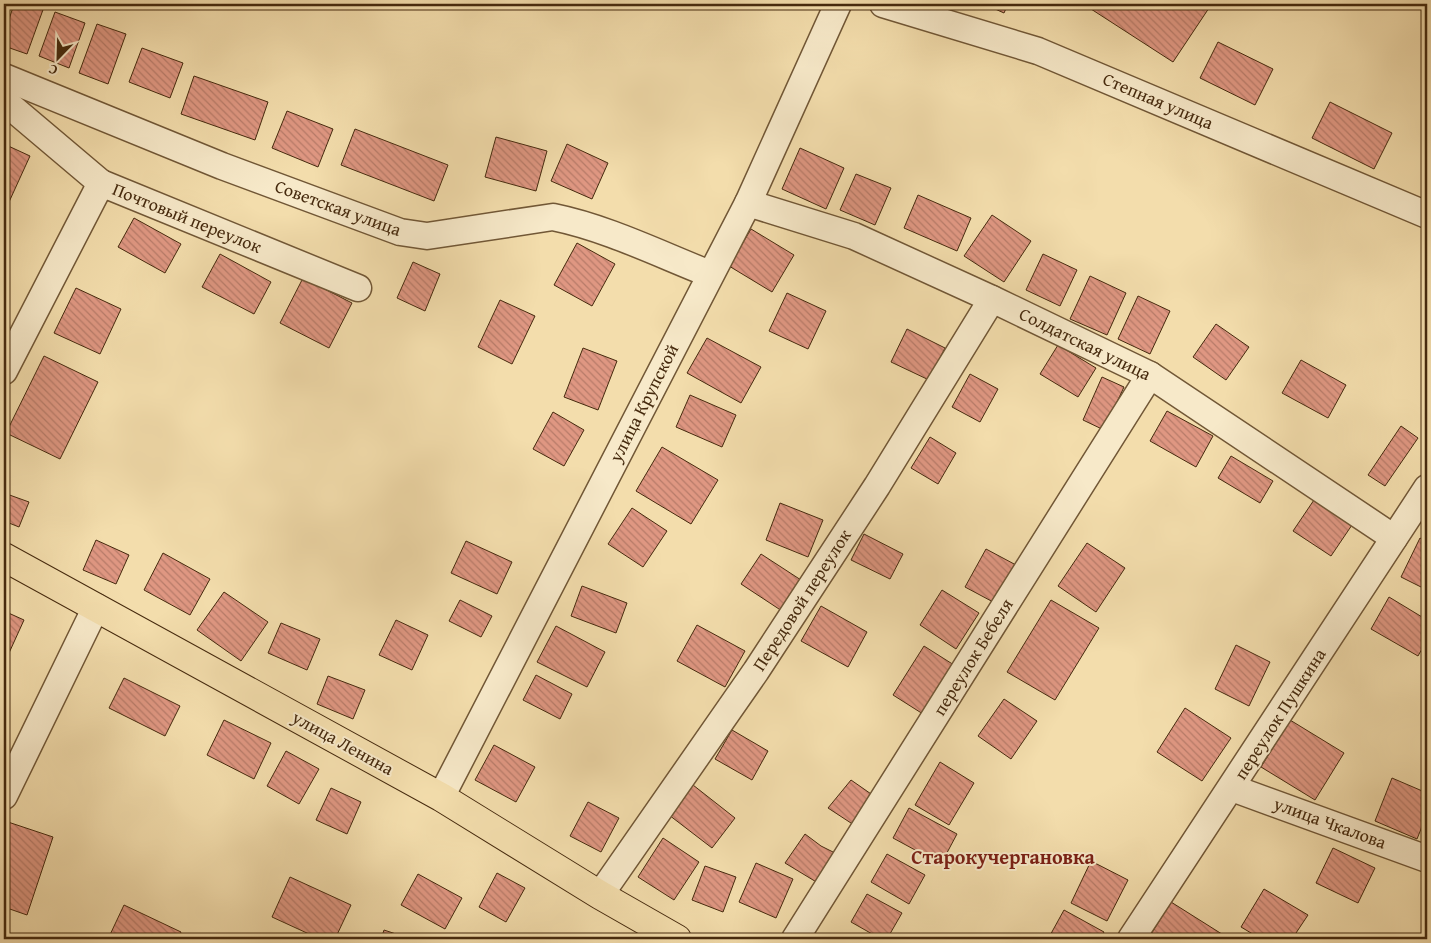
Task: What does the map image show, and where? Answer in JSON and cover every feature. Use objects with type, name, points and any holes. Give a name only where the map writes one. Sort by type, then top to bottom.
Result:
[{"type":"main road","name":"улица Ленина","points":[[4,557],[441,797],[600,895],[677,939]]},
{"type":"street","name":"улица Крупской","points":[[441,797],[748,203],[838,4]]},
{"type":"street","name":"Степная улица","points":[[883,4],[1038,51],[1427,215]]},
{"type":"street","name":"Советская улица","points":[[4,77],[222,166],[400,232],[427,236],[553,217],[571,220],[603,231],[710,274]]},
{"type":"street","points":[[4,101],[101,183]]},
{"type":"street","name":"Почтовый переулок","points":[[4,371],[101,183],[358,288]]},
{"type":"street","name":"Солдатская улица","points":[[748,203],[854,236],[992,299],[1150,375],[1394,538]]},
{"type":"street","name":"Передовой переулок","points":[[600,895],[756,671],[877,486],[992,299]]},
{"type":"street","name":"переулок Бебеля","points":[[795,939],[1150,375]]},
{"type":"street","name":"переулок Пушкина","points":[[1131,939],[1232,788],[1427,488]]},
{"type":"street","points":[[4,796],[96,607]]},
{"type":"street","name":"улица Чкалова","points":[[1232,788],[1427,859]]},
{"type":"building","points":[[14,4],[34,4],[44,7],[27,54],[4,46],[4,35]]},
{"type":"building","points":[[984,4],[1008,4],[1004,13]]},
{"type":"building","points":[[1094,4],[1202,4],[1209,8],[1173,62],[1091,9]]},
{"type":"building","points":[[55,12],[85,23],[69,68],[39,56]]},
{"type":"building","points":[[97,24],[126,34],[108,84],[79,73]]},
{"type":"building","points":[[1218,42],[1273,69],[1255,105],[1200,78]]},
{"type":"building","points":[[142,48],[183,63],[170,98],[129,82]]},
{"type":"building","points":[[194,76],[268,102],[255,140],[181,114]]},
{"type":"building","points":[[1330,102],[1392,133],[1374,169],[1312,138]]},
{"type":"building","points":[[287,111],[333,129],[318,167],[272,148]]},
{"type":"building","points":[[355,129],[448,165],[434,201],[341,165]]},
{"type":"building","points":[[496,137],[547,151],[536,191],[485,177]]},
{"type":"building","points":[[4,144],[30,156],[9,202],[4,200]]},
{"type":"building","points":[[567,144],[608,163],[592,199],[551,181]]},
{"type":"building","points":[[800,148],[844,168],[826,209],[782,189]]},
{"type":"building","points":[[856,174],[891,188],[875,225],[840,210]]},
{"type":"building","points":[[918,195],[971,218],[957,251],[904,228]]},
{"type":"building","points":[[992,215],[1031,241],[1004,282],[964,256]]},
{"type":"building","points":[[134,218],[181,244],[165,273],[118,247]]},
{"type":"building","points":[[751,229],[794,255],[772,292],[729,266]]},
{"type":"building","points":[[577,243],[615,264],[592,306],[554,285]]},
{"type":"building","points":[[220,254],[271,282],[254,314],[202,287]]},
{"type":"building","points":[[1043,254],[1077,270],[1060,306],[1026,290]]},
{"type":"building","points":[[413,262],[440,274],[425,311],[397,298]]},
{"type":"building","points":[[1090,276],[1126,293],[1107,335],[1070,319]]},
{"type":"building","points":[[303,278],[352,303],[329,348],[280,323]]},
{"type":"building","points":[[76,288],[121,309],[100,354],[54,333]]},
{"type":"building","points":[[787,293],[826,311],[808,349],[769,331]]},
{"type":"building","points":[[1138,296],[1170,311],[1150,354],[1118,339]]},
{"type":"building","points":[[500,300],[535,316],[512,364],[478,347]]},
{"type":"building","points":[[1216,324],[1249,347],[1226,380],[1193,357]]},
{"type":"building","points":[[907,329],[945,348],[929,380],[891,362]]},
{"type":"building","points":[[707,338],[761,367],[741,403],[687,373]]},
{"type":"building","points":[[1058,345],[1096,368],[1078,397],[1040,374]]},
{"type":"building","points":[[583,348],[617,361],[598,410],[564,397]]},
{"type":"building","points":[[44,356],[98,382],[60,459],[6,433]]},
{"type":"building","points":[[1301,360],[1346,385],[1328,418],[1282,393]]},
{"type":"building","points":[[970,374],[998,389],[980,422],[952,407]]},
{"type":"building","points":[[1102,377],[1124,387],[1104,430],[1083,420]]},
{"type":"building","points":[[690,395],[736,415],[722,447],[676,427]]},
{"type":"building","points":[[1167,411],[1213,436],[1196,467],[1150,441]]},
{"type":"building","points":[[553,412],[584,430],[564,466],[533,449]]},
{"type":"building","points":[[1401,426],[1418,438],[1385,486],[1368,475]]},
{"type":"building","points":[[930,437],[956,453],[938,484],[911,468]]},
{"type":"building","points":[[662,447],[718,480],[691,524],[636,491]]},
{"type":"building","points":[[1231,456],[1273,481],[1260,503],[1218,478]]},
{"type":"building","points":[[4,493],[29,502],[19,527],[4,521]]},
{"type":"building","points":[[1316,497],[1354,522],[1331,556],[1293,531]]},
{"type":"building","points":[[780,503],[823,520],[808,557],[766,540]]},
{"type":"building","points":[[632,508],[667,531],[643,567],[608,544]]},
{"type":"building","points":[[864,534],[903,554],[890,579],[851,560]]},
{"type":"building","points":[[1420,538],[1427,542],[1427,590],[1401,577]]},
{"type":"building","points":[[96,540],[129,555],[116,584],[83,570]]},
{"type":"building","points":[[466,541],[512,562],[497,594],[451,573]]},
{"type":"building","points":[[1087,543],[1125,568],[1096,612],[1058,586]]},
{"type":"building","points":[[986,549],[1016,565],[995,603],[965,587]]},
{"type":"building","points":[[163,553],[210,579],[190,615],[144,590]]},
{"type":"building","points":[[761,554],[801,580],[782,611],[741,584]]},
{"type":"building","points":[[582,586],[627,603],[616,633],[571,616]]},
{"type":"building","points":[[942,590],[979,613],[956,649],[920,625]]},
{"type":"building","points":[[224,592],[268,622],[241,661],[197,630]]},
{"type":"building","points":[[1389,597],[1427,620],[1427,640],[1418,656],[1371,629]]},
{"type":"building","points":[[460,600],[492,616],[481,637],[449,621]]},
{"type":"building","points":[[1051,600],[1099,628],[1055,700],[1007,672]]},
{"type":"building","points":[[821,606],[867,632],[848,667],[801,641]]},
{"type":"building","points":[[4,611],[24,620],[4,664]]},
{"type":"building","points":[[396,620],[428,635],[412,670],[379,655]]},
{"type":"building","points":[[281,623],[320,639],[307,670],[268,653]]},
{"type":"building","points":[[697,625],[745,651],[725,687],[677,661]]},
{"type":"building","points":[[556,626],[605,652],[587,687],[537,662]]},
{"type":"building","points":[[1236,645],[1270,662],[1249,706],[1215,689]]},
{"type":"building","points":[[924,646],[954,665],[923,714],[893,695]]},
{"type":"building","points":[[536,675],[572,694],[560,719],[523,700]]},
{"type":"building","points":[[328,676],[365,690],[353,719],[317,704]]},
{"type":"building","points":[[124,678],[180,706],[165,736],[109,708]]},
{"type":"building","points":[[1004,699],[1037,721],[1011,759],[978,736]]},
{"type":"building","points":[[1185,708],[1231,738],[1202,781],[1157,752]]},
{"type":"building","points":[[224,720],[271,743],[254,779],[207,755]]},
{"type":"building","points":[[1290,720],[1344,753],[1315,800],[1261,767]]},
{"type":"building","points":[[732,730],[768,751],[752,780],[715,759]]},
{"type":"building","points":[[494,745],[535,767],[516,802],[475,780]]},
{"type":"building","points":[[286,751],[319,769],[299,804],[267,786]]},
{"type":"building","points":[[940,762],[974,783],[949,825],[915,805]]},
{"type":"building","points":[[1392,778],[1427,793],[1427,814],[1417,839],[1375,821]]},
{"type":"building","points":[[851,780],[874,796],[854,825],[828,808]]},
{"type":"building","points":[[693,785],[735,818],[712,848],[669,815]]},
{"type":"building","points":[[331,788],[361,802],[347,834],[316,820]]},
{"type":"building","points":[[588,802],[619,818],[601,852],[570,836]]},
{"type":"building","points":[[909,808],[957,834],[941,864],[893,838]]},
{"type":"building","points":[[5,821],[53,837],[27,915],[4,907]]},
{"type":"building","points":[[805,834],[821,846],[835,853],[818,883],[785,863]]},
{"type":"building","points":[[663,838],[699,862],[674,900],[638,877]]},
{"type":"building","points":[[1333,848],[1375,868],[1358,903],[1316,883]]},
{"type":"building","points":[[887,854],[925,875],[909,904],[871,882]]},
{"type":"building","points":[[1091,861],[1128,880],[1107,921],[1071,903]]},
{"type":"building","points":[[756,863],[793,879],[776,918],[739,902]]},
{"type":"building","points":[[705,866],[736,877],[723,912],[692,900]]},
{"type":"building","points":[[497,873],[525,888],[506,922],[479,907]]},
{"type":"building","points":[[418,874],[462,898],[445,929],[401,905]]},
{"type":"building","points":[[290,877],[351,905],[335,939],[320,939],[272,917]]},
{"type":"building","points":[[1264,889],[1308,915],[1292,939],[1261,939],[1241,927]]},
{"type":"building","points":[[867,894],[902,913],[887,939],[881,939],[851,922]]},
{"type":"building","points":[[1171,902],[1225,936],[1223,939],[1148,939]]},
{"type":"building","points":[[124,905],[181,932],[178,939],[108,939]]},
{"type":"building","points":[[1064,910],[1104,932],[1100,939],[1048,939]]},
{"type":"building","points":[[384,930],[411,939],[381,939]]},
{"type":"district","name":"Старокучергановка","points":[[1003,857]]}]
